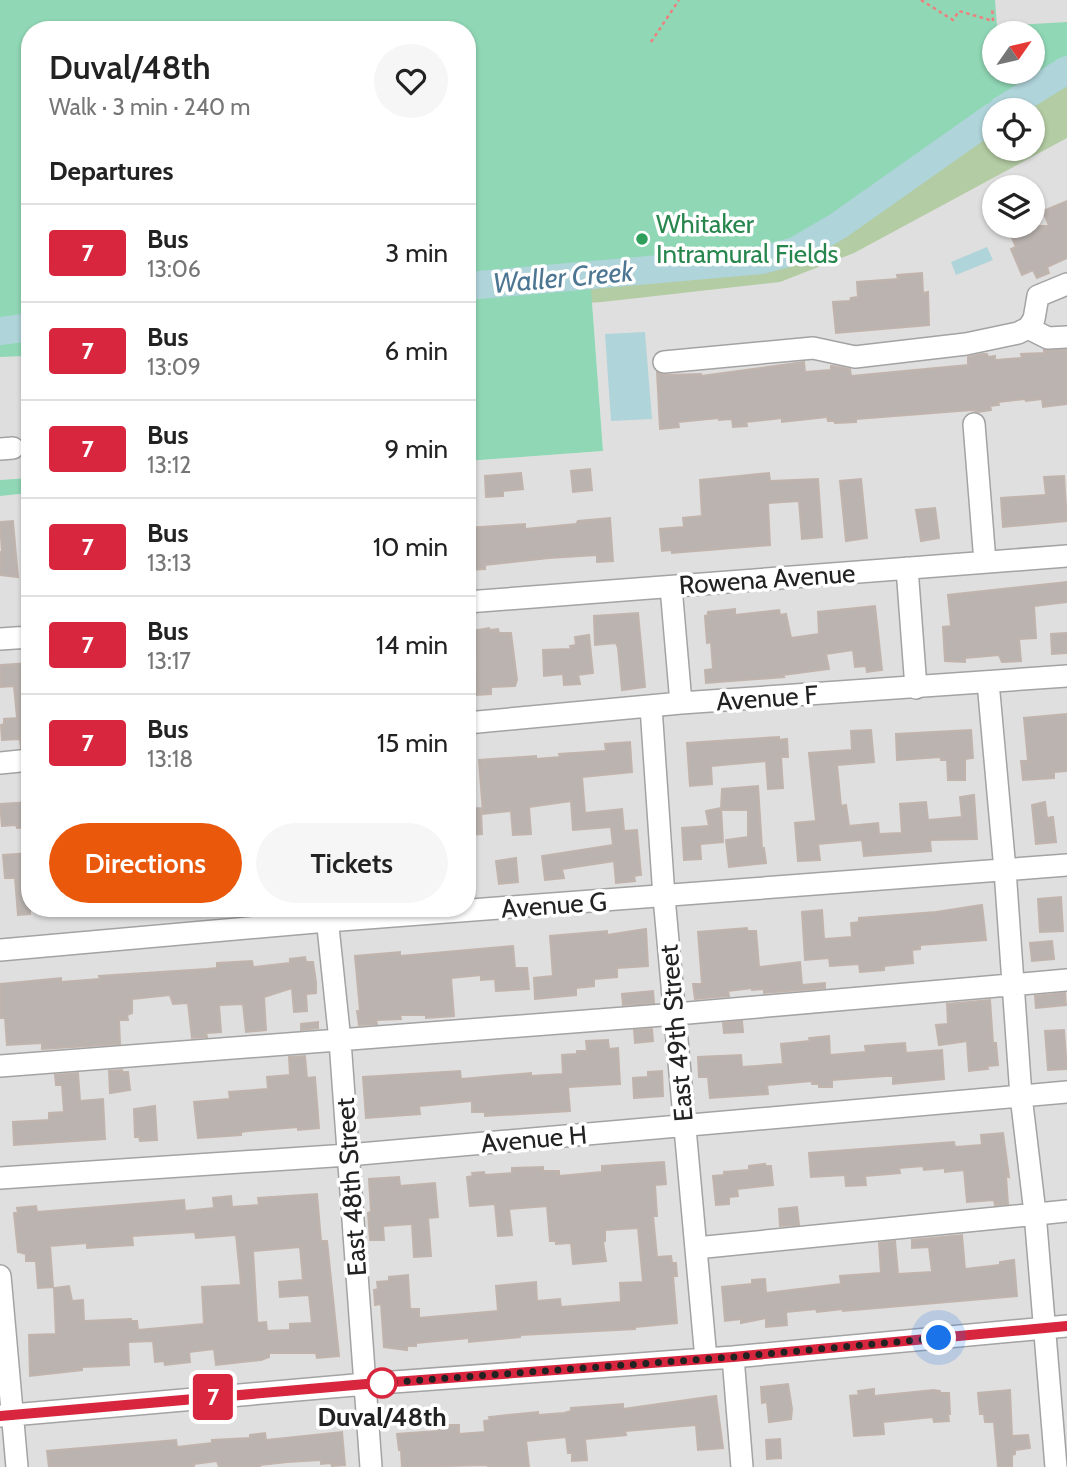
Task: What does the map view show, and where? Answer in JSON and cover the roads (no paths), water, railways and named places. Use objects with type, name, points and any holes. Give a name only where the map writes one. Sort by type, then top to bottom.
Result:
[{"type":"street","points":[[664,362],[813,348],[855,357],[966,344],[1018,333],[1028,328],[1034,319],[1038,296],[1067,284]]},
{"type":"street","points":[[1028,328],[1048,338],[1067,337]]},
{"type":"street","points":[[974,424],[985,562]]},
{"type":"street","name":"Rowena Avenue","points":[[476,601],[1067,556]]},
{"type":"street","points":[[906,568],[916,688]]},
{"type":"street","points":[[671,587],[681,704]]},
{"type":"street","points":[[0,639],[21,637]]},
{"type":"street","name":"Avenue F","points":[[476,722],[651,706],[1067,676]]},
{"type":"street","points":[[988,682],[1021,1096],[1059,1457]]},
{"type":"street","name":"East 49th Street","points":[[651,706],[664,897],[706,1359]]},
{"type":"street","points":[[0,762],[21,761]]},
{"type":"street","name":"Avenue G","points":[[476,907],[664,897],[1067,865]]},
{"type":"street","name":"Avenue G","points":[[0,950],[307,917]]},
{"type":"street","name":"East 48th Street","points":[[326,917],[340,1041],[371,1467]]},
{"type":"street","points":[[0,1066],[676,1014],[1067,980]]},
{"type":"street","name":"Avenue H","points":[[0,1178],[348,1155],[1067,1093]]},
{"type":"street","points":[[696,1248],[1067,1211]]},
{"type":"street","points":[[0,1276],[6,1416],[17,1467]]},
{"type":"street","points":[[6,1416],[366,1384],[733,1357],[1067,1326]]},
{"type":"street","points":[[733,1357],[742,1467]]},
{"type":"water","points":[[987,247],[993,260],[956,275],[951,262]]},
{"type":"water","points":[[645,332],[652,419],[611,421],[605,334]]},
{"type":"waterway","name":"Waller Creek","points":[[1022,98],[1067,70]]},
{"type":"waterway","name":"Waller Creek","points":[[476,285],[762,260],[795,251],[838,226],[982,124]]},
{"type":"waterway","name":"Waller Creek","points":[[0,331],[21,328]]},
{"type":"place","name":"Whitaker Intramural Fields","points":[[642,239]]},
{"type":"place","name":"Duval/48th","points":[[382,1383]]}]
